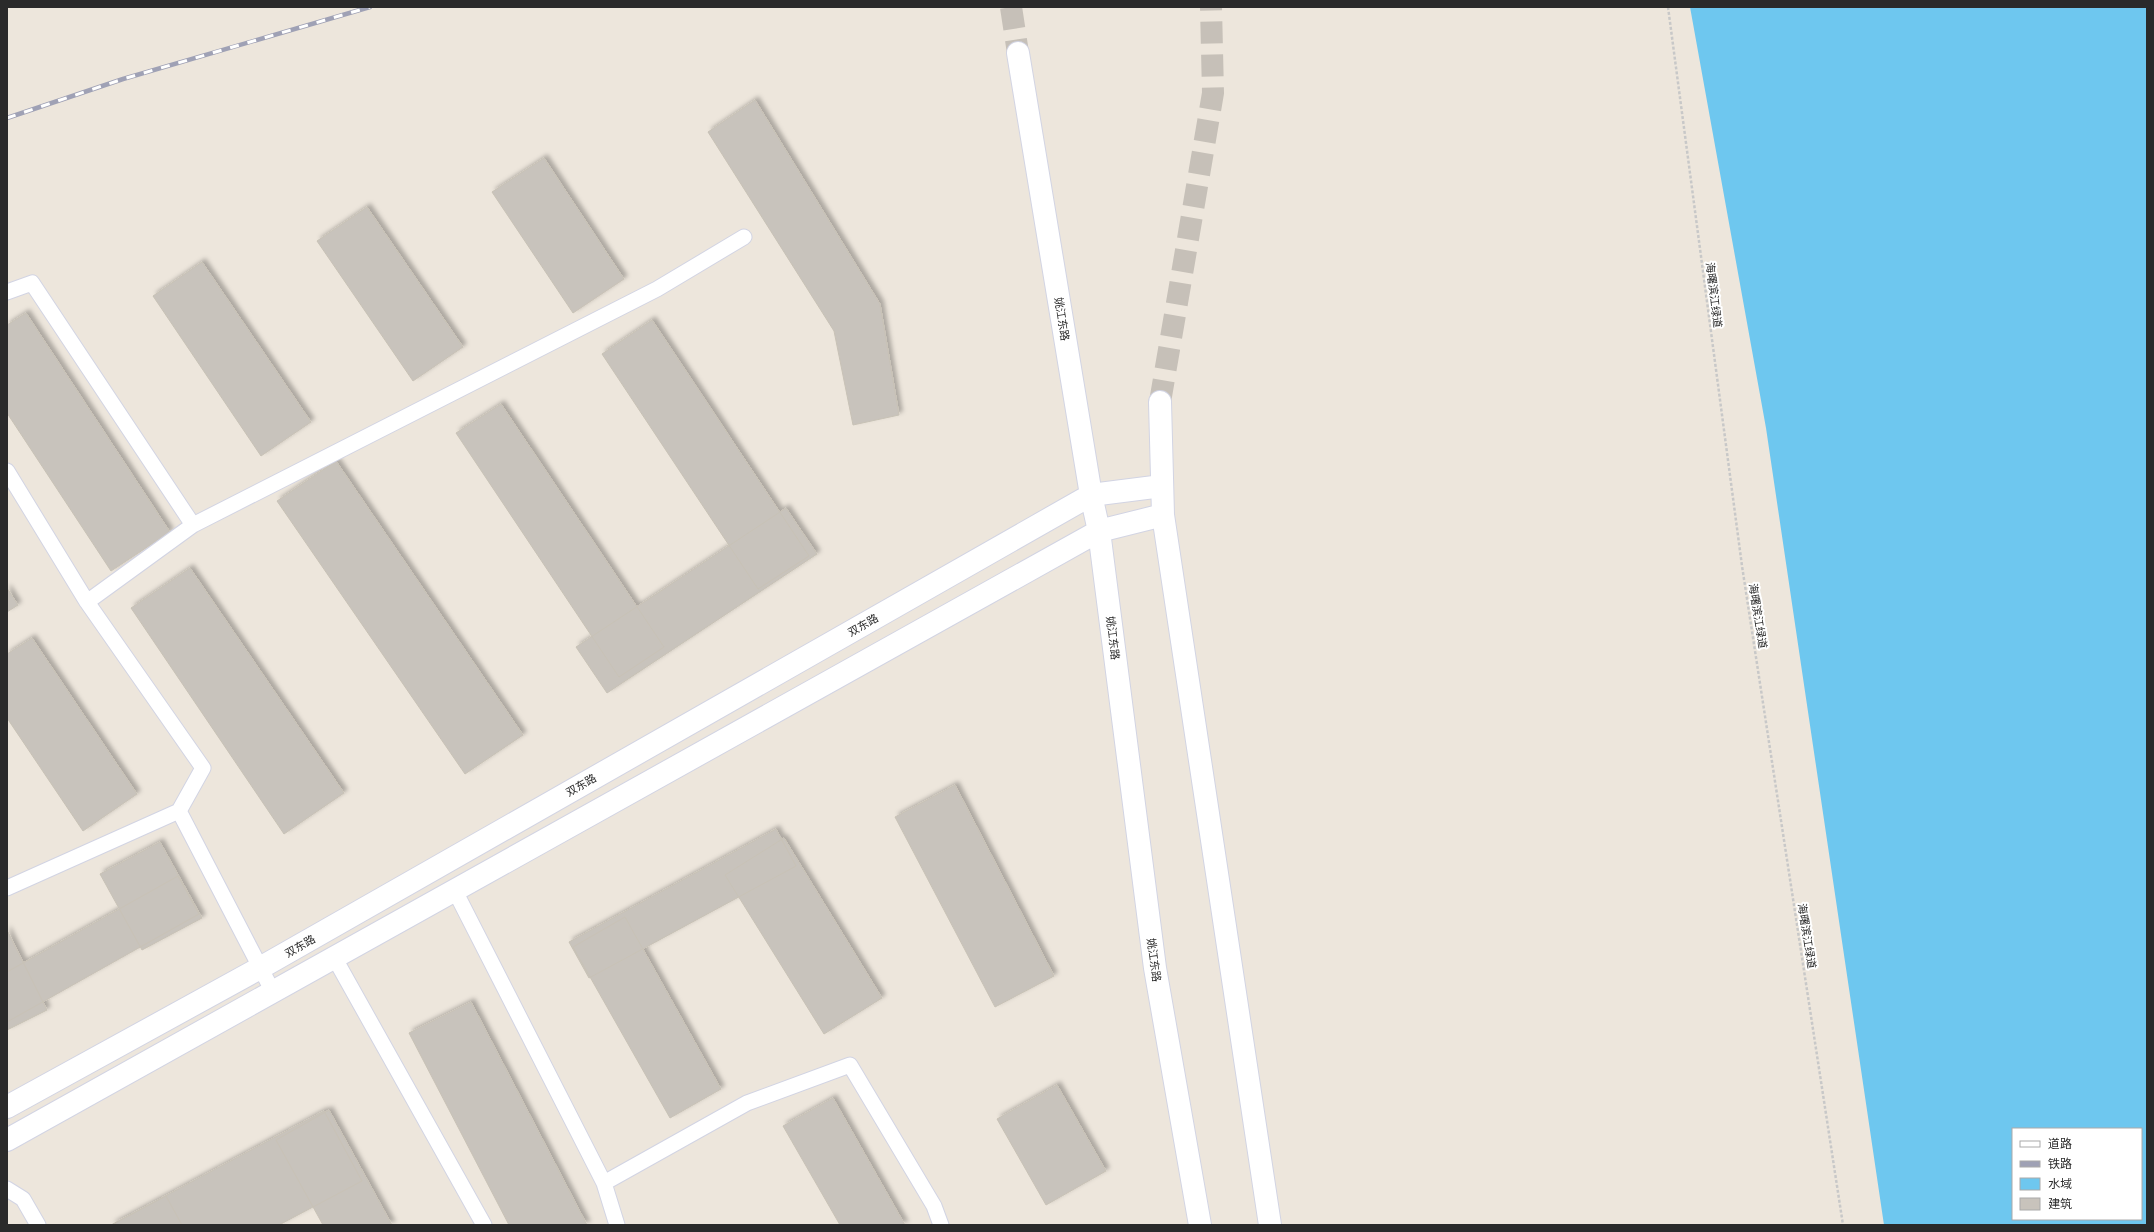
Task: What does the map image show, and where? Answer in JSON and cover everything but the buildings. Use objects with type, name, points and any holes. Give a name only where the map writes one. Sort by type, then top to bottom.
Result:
[{"type":"main road","name":"姚江东路","points":[[1018,53],[1091,494],[1099,531],[1155,968],[1200,1225]]},
{"type":"main road","points":[[1160,402],[1163,515],[1270,1225]]},
{"type":"main road","name":"双东路","points":[[7,1108],[260,968],[1091,494],[1162,486]]},
{"type":"main road","points":[[7,1140],[1099,531],[1163,515]]},
{"type":"lane","points":[[87,602],[194,524],[657,289],[744,237]]},
{"type":"lane","points":[[7,292],[32,283],[194,524]]},
{"type":"lane","points":[[7,471],[87,602],[203,768],[179,811],[7,888]]},
{"type":"lane","points":[[179,811],[272,992]]},
{"type":"lane","points":[[455,891],[604,1183],[617,1225]]},
{"type":"lane","points":[[334,957],[484,1225]]},
{"type":"lane","points":[[604,1183],[747,1103],[850,1065],[934,1206],[941,1225]]},
{"type":"lane","points":[[7,1189],[23,1199],[38,1225]]},
{"type":"path","name":"海曙滨江绿道","points":[[1668,7],[1742,566],[1843,1225]]},
{"type":"water","points":[[1690,7],[2147,7],[2147,1225],[1884,1225],[1766,428]]},
{"type":"tunnel","points":[[1011,7],[1018,53]]},
{"type":"tunnel","points":[[1160,402],[1213,93],[1211,7]]},
{"type":"railway","points":[[7,118],[123,79],[370,7]]}]
